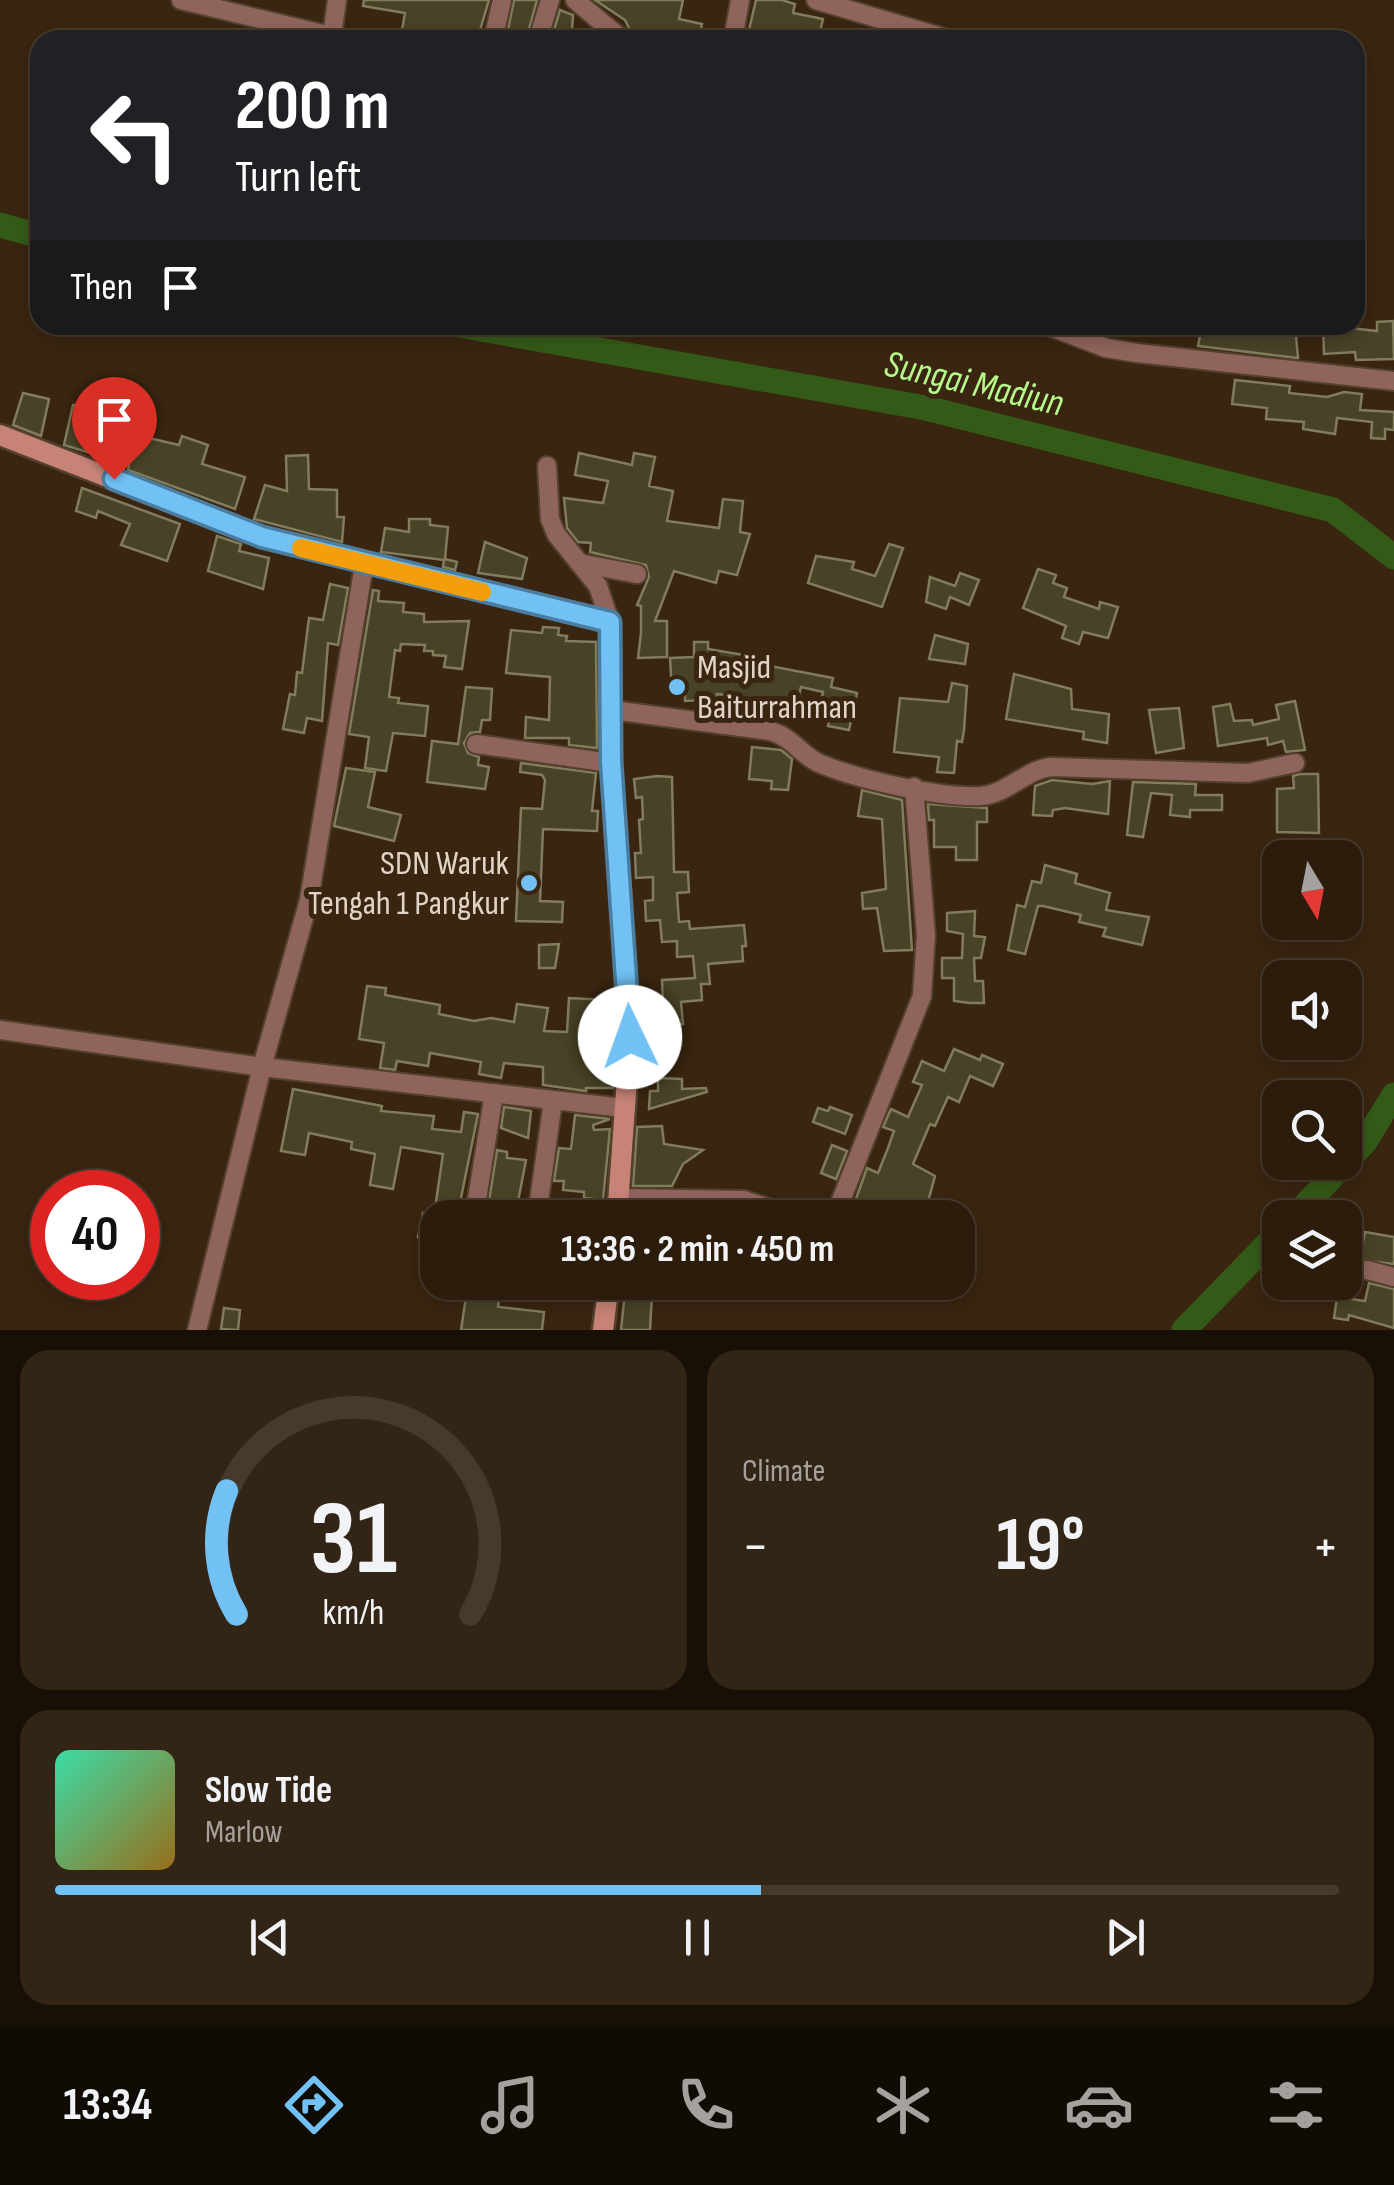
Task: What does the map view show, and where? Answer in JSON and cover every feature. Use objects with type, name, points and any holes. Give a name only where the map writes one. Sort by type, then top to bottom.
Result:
[{"type":"street","points":[[182,0],[307,30]]},
{"type":"street","points":[[337,0],[339,30]]},
{"type":"street","points":[[495,30],[502,0]]},
{"type":"street","points":[[541,30],[550,0]]},
{"type":"street","points":[[575,0],[610,30]]},
{"type":"street","points":[[735,30],[740,0]]},
{"type":"street","points":[[816,0],[918,30]]},
{"type":"street","points":[[1072,335],[1106,348],[1394,381]]},
{"type":"street","points":[[0,435],[262,537],[610,622]]},
{"type":"street","points":[[547,466],[550,519],[576,563],[598,586],[610,622],[611,762],[630,1037],[619,1200]]},
{"type":"street","points":[[576,563],[638,574]]},
{"type":"street","points":[[197,1330],[262,1067],[309,900],[364,565]]},
{"type":"street","points":[[612,710],[770,731],[785,735],[821,764],[914,788],[980,796],[995,793],[1030,771],[1052,767],[1248,773],[1295,763]]},
{"type":"street","points":[[476,744],[611,762]]},
{"type":"street","points":[[841,1200],[922,996],[926,935],[914,788]]},
{"type":"street","points":[[0,1030],[262,1067],[624,1108]]},
{"type":"street","points":[[477,1200],[494,1093]]},
{"type":"street","points":[[539,1200],[553,1101]]},
{"type":"street","points":[[1367,1270],[1394,1277]]},
{"type":"street","points":[[604,1330],[607,1300]]},
{"type":"building","points":[[364,0],[489,0],[480,30],[402,30],[405,13],[363,6]]},
{"type":"building","points":[[514,0],[537,0],[529,30],[508,30]]},
{"type":"building","points":[[595,0],[683,0],[679,19],[702,24],[701,30],[630,30],[625,20]]},
{"type":"building","points":[[756,0],[782,0],[795,4],[793,13],[823,19],[820,30],[749,30]]},
{"type":"building","points":[[560,10],[573,15],[572,30],[554,30]]},
{"type":"building","points":[[1393,321],[1394,359],[1356,360],[1355,352],[1324,354],[1323,335],[1365,335],[1365,330],[1377,331],[1377,322]]},
{"type":"building","points":[[1200,335],[1296,335],[1298,358],[1198,346]]},
{"type":"building","points":[[1235,380],[1290,386],[1289,393],[1327,397],[1344,392],[1362,394],[1360,410],[1394,412],[1394,430],[1385,429],[1385,439],[1371,438],[1372,422],[1337,418],[1335,434],[1303,429],[1304,422],[1266,419],[1267,408],[1232,404]]},
{"type":"building","points":[[23,393],[49,399],[41,436],[13,425]]},
{"type":"building","points":[[73,405],[97,410],[93,425],[179,445],[182,436],[208,445],[202,464],[245,477],[235,509],[128,470],[129,465],[64,445]]},
{"type":"building","points":[[579,453],[632,465],[634,453],[655,457],[649,486],[673,491],[667,521],[719,528],[723,499],[743,501],[740,532],[750,534],[737,575],[719,571],[716,583],[674,571],[655,621],[667,621],[667,657],[638,658],[641,606],[637,605],[649,577],[646,565],[590,552],[591,543],[578,542],[567,528],[564,498],[603,503],[608,481],[575,475]]},
{"type":"building","points":[[308,455],[309,489],[337,490],[337,517],[344,517],[342,542],[254,519],[265,485],[287,491],[286,456]]},
{"type":"building","points":[[82,488],[180,524],[167,561],[121,545],[130,524],[98,511],[96,518],[76,511]]},
{"type":"building","points":[[409,519],[430,519],[430,525],[448,527],[445,559],[457,562],[455,570],[443,567],[444,560],[381,552],[385,528],[409,532]]},
{"type":"building","points":[[217,536],[241,544],[239,551],[269,558],[263,589],[208,571]]},
{"type":"building","points":[[485,542],[527,558],[522,579],[478,573]]},
{"type":"building","points":[[889,544],[903,548],[882,607],[808,583],[816,556],[854,562],[852,569],[875,576]]},
{"type":"building","points":[[1038,569],[1056,575],[1053,583],[1067,588],[1064,597],[1099,609],[1100,602],[1118,607],[1108,638],[1083,632],[1079,644],[1062,638],[1066,626],[1023,608]]},
{"type":"building","points":[[960,573],[979,580],[969,605],[950,597],[946,609],[926,602],[930,577],[955,586]]},
{"type":"building","points":[[330,584],[348,588],[338,645],[328,643],[322,721],[307,718],[304,733],[283,729],[290,694],[295,695],[297,672],[302,673],[309,618],[323,620]]},
{"type":"building","points":[[373,590],[379,591],[378,601],[404,603],[403,612],[424,614],[424,622],[469,621],[462,669],[444,667],[446,656],[424,651],[425,645],[401,644],[400,651],[395,650],[389,697],[399,698],[398,703],[428,706],[425,736],[393,733],[386,771],[365,768],[369,737],[349,734]]},
{"type":"building","points":[[543,627],[559,628],[558,635],[567,636],[566,641],[596,642],[597,748],[569,745],[569,738],[525,738],[526,717],[549,720],[550,677],[506,673],[511,630],[542,633]]},
{"type":"building","points":[[935,635],[968,644],[965,664],[929,659]]},
{"type":"building","points":[[694,642],[708,642],[708,649],[744,655],[743,661],[833,678],[831,687],[857,693],[849,730],[828,726],[831,712],[820,707],[823,692],[801,687],[797,704],[717,694],[717,706],[705,706],[705,700],[685,701],[685,693],[672,693],[670,658],[694,657]]},
{"type":"building","points":[[1014,674],[1071,689],[1072,709],[1109,714],[1107,743],[1083,739],[1084,732],[1006,719]]},
{"type":"building","points":[[952,683],[967,686],[962,742],[957,741],[954,773],[937,772],[939,757],[894,752],[900,698],[948,702]]},
{"type":"building","points":[[466,687],[492,689],[490,720],[482,720],[480,732],[470,733],[464,743],[468,753],[479,757],[478,765],[489,767],[485,789],[427,782],[432,741],[458,744]]},
{"type":"building","points":[[1295,701],[1305,750],[1286,752],[1283,741],[1268,745],[1267,738],[1218,746],[1213,707],[1230,704],[1234,721],[1252,720],[1253,725],[1279,719],[1276,705]]},
{"type":"building","points":[[1179,708],[1184,748],[1156,753],[1149,710]]},
{"type":"building","points":[[752,747],[781,750],[792,759],[788,790],[771,789],[772,781],[749,779]]},
{"type":"building","name":"SDN Waruk Tengah 1 Pangkur","points":[[521,763],[596,773],[592,811],[598,811],[597,831],[543,829],[540,901],[563,902],[562,922],[516,921],[521,808],[542,809],[545,780],[542,775],[520,772]]},
{"type":"building","points":[[346,768],[375,772],[368,807],[401,815],[394,841],[334,826]]},
{"type":"building","points":[[1318,774],[1319,833],[1277,832],[1277,789],[1294,788],[1293,776]]},
{"type":"building","points":[[672,777],[674,872],[688,872],[689,892],[677,893],[679,922],[689,921],[690,929],[744,925],[746,946],[742,946],[743,961],[708,964],[710,984],[701,984],[702,1000],[681,1002],[683,1024],[649,1026],[648,1007],[663,1006],[662,980],[695,978],[693,956],[677,957],[677,941],[662,942],[660,920],[646,921],[645,901],[653,900],[653,877],[636,878],[635,853],[641,853],[639,820],[643,819],[642,797],[636,798],[634,779]]},
{"type":"building","points":[[1052,780],[1092,784],[1110,781],[1108,814],[1065,808],[1053,810],[1052,816],[1033,815],[1035,786]]},
{"type":"building","points":[[1133,782],[1196,784],[1195,795],[1222,795],[1222,810],[1190,810],[1190,817],[1170,815],[1172,795],[1151,793],[1143,837],[1127,835]]},
{"type":"building","points":[[862,790],[902,800],[912,950],[884,951],[877,908],[863,909],[862,893],[886,889],[882,819],[858,816]]},
{"type":"building","points":[[928,804],[987,808],[987,822],[977,822],[977,860],[956,860],[956,847],[934,847],[934,820],[929,820]]},
{"type":"building","points":[[1045,865],[1077,874],[1075,883],[1110,893],[1106,910],[1149,917],[1142,945],[1103,936],[1106,928],[1079,922],[1081,915],[1038,906],[1025,954],[1008,950],[1017,905],[1025,907],[1032,881],[1041,883]]},
{"type":"building","points":[[975,911],[974,936],[985,937],[981,958],[974,958],[975,981],[983,981],[984,1003],[954,1001],[954,978],[942,978],[942,958],[962,958],[963,934],[947,931],[947,913]]},
{"type":"building","points":[[559,944],[555,968],[539,968],[539,945]]},
{"type":"building","points":[[367,986],[386,988],[385,995],[440,1005],[439,1014],[474,1021],[491,1018],[514,1022],[517,1004],[548,1008],[544,1031],[567,1032],[569,998],[608,1000],[607,1022],[595,1021],[594,1044],[616,1045],[613,1088],[586,1091],[543,1085],[543,1067],[504,1063],[501,1078],[479,1074],[481,1062],[430,1053],[428,1066],[397,1061],[395,1070],[380,1068],[384,1043],[359,1039]]},
{"type":"building","points":[[954,1049],[1003,1064],[993,1086],[970,1076],[959,1102],[948,1097],[935,1126],[930,1124],[913,1164],[935,1176],[928,1200],[856,1200],[867,1168],[878,1173],[888,1148],[894,1131],[883,1127],[891,1109],[908,1117],[922,1085],[913,1082],[922,1061],[944,1071]]},
{"type":"building","points":[[658,1078],[682,1079],[682,1089],[706,1088],[707,1092],[649,1109],[650,1091],[658,1091]]},
{"type":"building","points":[[293,1089],[382,1106],[381,1111],[434,1116],[432,1129],[461,1132],[464,1112],[478,1114],[461,1200],[436,1200],[443,1154],[401,1147],[393,1189],[370,1185],[375,1154],[351,1149],[352,1142],[309,1133],[305,1155],[281,1151]]},
{"type":"building","points":[[504,1107],[531,1111],[528,1138],[501,1128]]},
{"type":"building","points":[[830,1107],[852,1115],[845,1134],[813,1122],[818,1108],[828,1111]]},
{"type":"building","points":[[575,1115],[610,1119],[593,1125],[594,1130],[610,1129],[603,1200],[584,1198],[584,1192],[563,1190],[564,1181],[554,1181],[559,1148],[571,1149]]},
{"type":"building","points":[[662,1126],[664,1144],[703,1150],[683,1164],[672,1186],[633,1186],[637,1127]]},
{"type":"building","points":[[832,1145],[847,1151],[836,1179],[821,1173]]},
{"type":"building","points":[[497,1150],[507,1152],[507,1158],[526,1160],[518,1200],[489,1200]]},
{"type":"building","points":[[1365,1232],[1394,1237],[1394,1264],[1362,1260]]},
{"type":"building","points":[[1369,1283],[1394,1289],[1394,1328],[1349,1315],[1348,1320],[1334,1318],[1337,1300],[1365,1301]]},
{"type":"building","points":[[466,1300],[499,1300],[498,1307],[544,1312],[542,1330],[461,1330]]},
{"type":"building","points":[[624,1300],[652,1300],[650,1330],[621,1330]]},
{"type":"building","points":[[224,1308],[240,1310],[238,1330],[221,1329]]},
{"type":"waterway","name":"Sungai Madiun","points":[[0,225],[30,233]]},
{"type":"waterway","name":"Sungai Madiun","points":[[515,335],[926,408],[1333,510],[1394,557]]},
{"type":"waterway","name":"Sungai Madiun","points":[[1310,1200],[1364,1143],[1394,1095]]},
{"type":"waterway","name":"Sungai Madiun","points":[[1184,1330],[1262,1250]]},
{"type":"slow traffic","points":[[301,548],[482,592]]},
{"type":"place","name":"Masjid Baiturrahman","points":[[677,687]]},
{"type":"place","name":"SDN Waruk Tengah 1 Pangkur","points":[[529,883]]},
{"type":"route","points":[[114,479],[262,537],[610,622],[611,762],[630,1037]]}]
